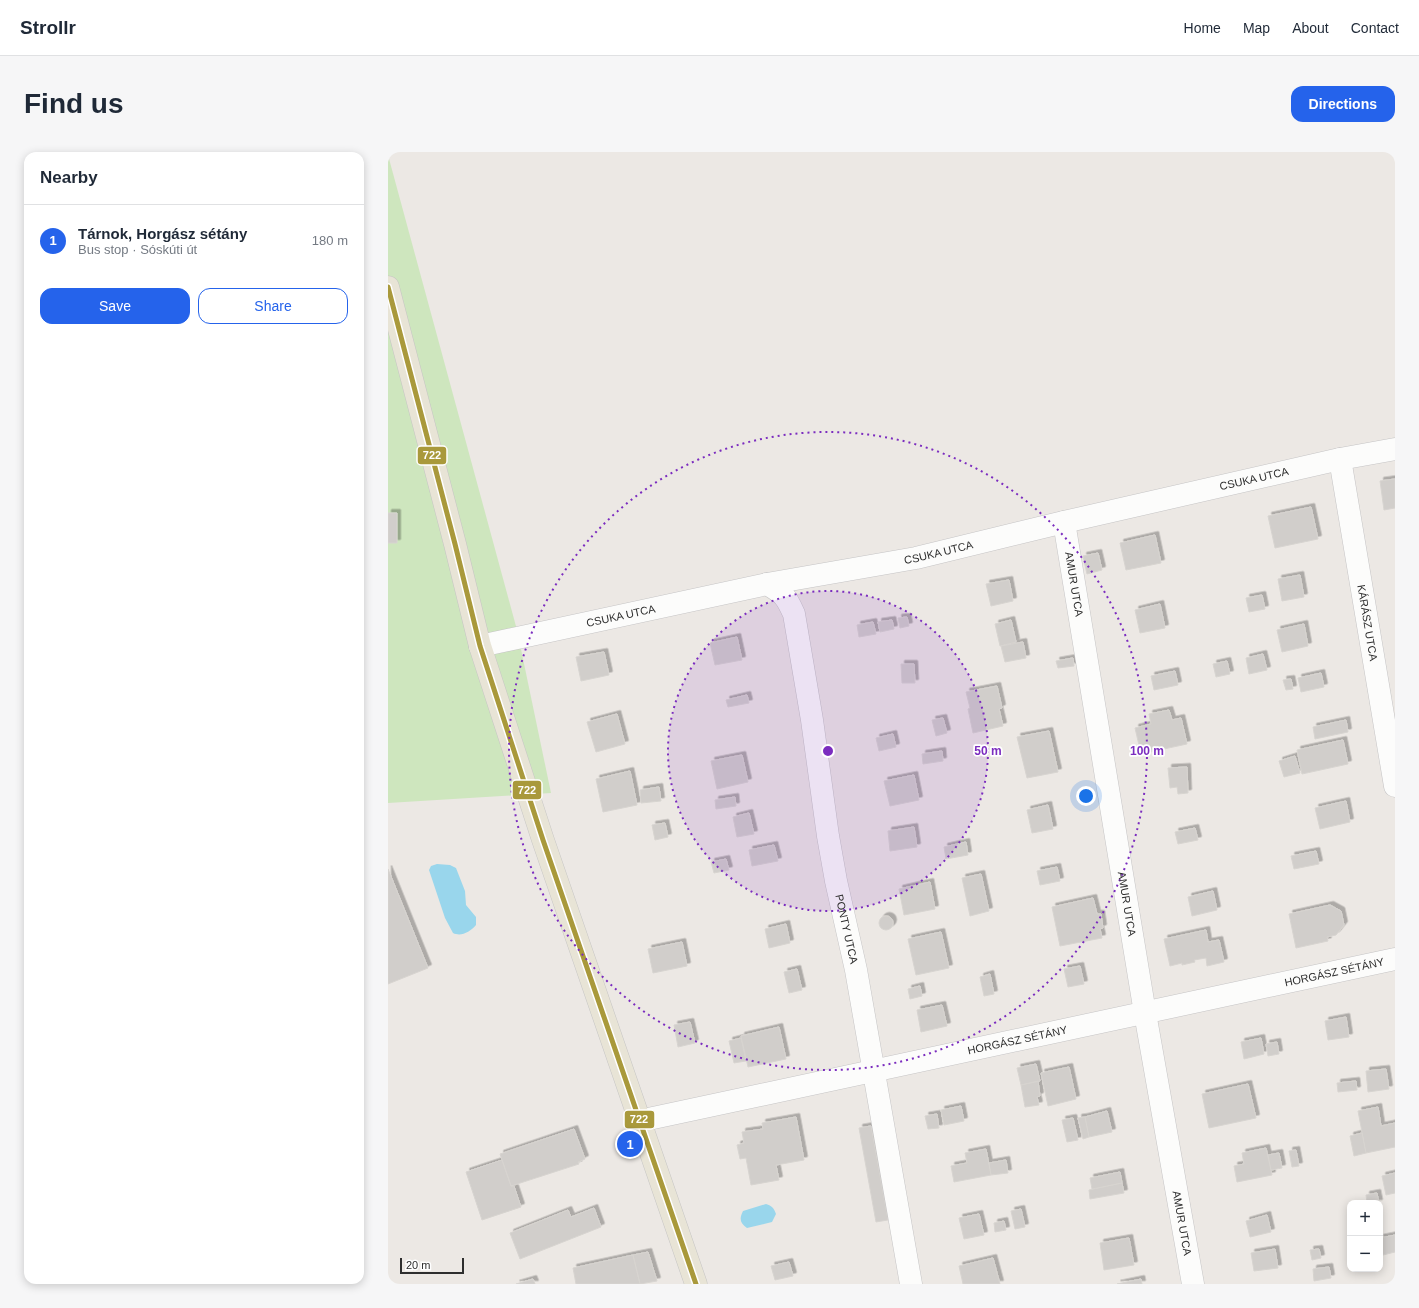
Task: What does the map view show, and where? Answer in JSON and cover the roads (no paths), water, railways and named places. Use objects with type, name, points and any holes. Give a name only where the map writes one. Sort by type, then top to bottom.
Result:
[{"type":"main road","points":[[388,288],[480,646],[543,840],[696,1284]]},
{"type":"street","name":"CSUKA UTCA","points":[[480,646],[766,584],[916,558],[1064,522],[1340,459],[1395,449]]},
{"type":"street","name":"KÁRÁSZ UTCA","points":[[1340,459],[1391,740],[1395,786]]},
{"type":"street","name":"AMUR UTCA","points":[[1064,522],[1145,1013],[1193,1284]]},
{"type":"street","name":"PONTY UTCA","points":[[766,584],[778,590],[787,599],[794,614],[812,720],[828,836],[836,881],[856,970],[911,1284]]},
{"type":"street","name":"HORGÁSZ SÉTÁNY","points":[[639,1120],[1395,959]]},
{"type":"water","points":[[437,864],[450,865],[456,868],[465,891],[466,905],[476,917],[476,925],[465,933],[453,933],[445,918],[429,870],[431,866]]},
{"type":"water","points":[[766,1204],[774,1210],[776,1214],[772,1222],[747,1228],[741,1221],[743,1211]]},
{"type":"place","name":"Tárnok, Horgász sétány","points":[[630,1144]]}]
